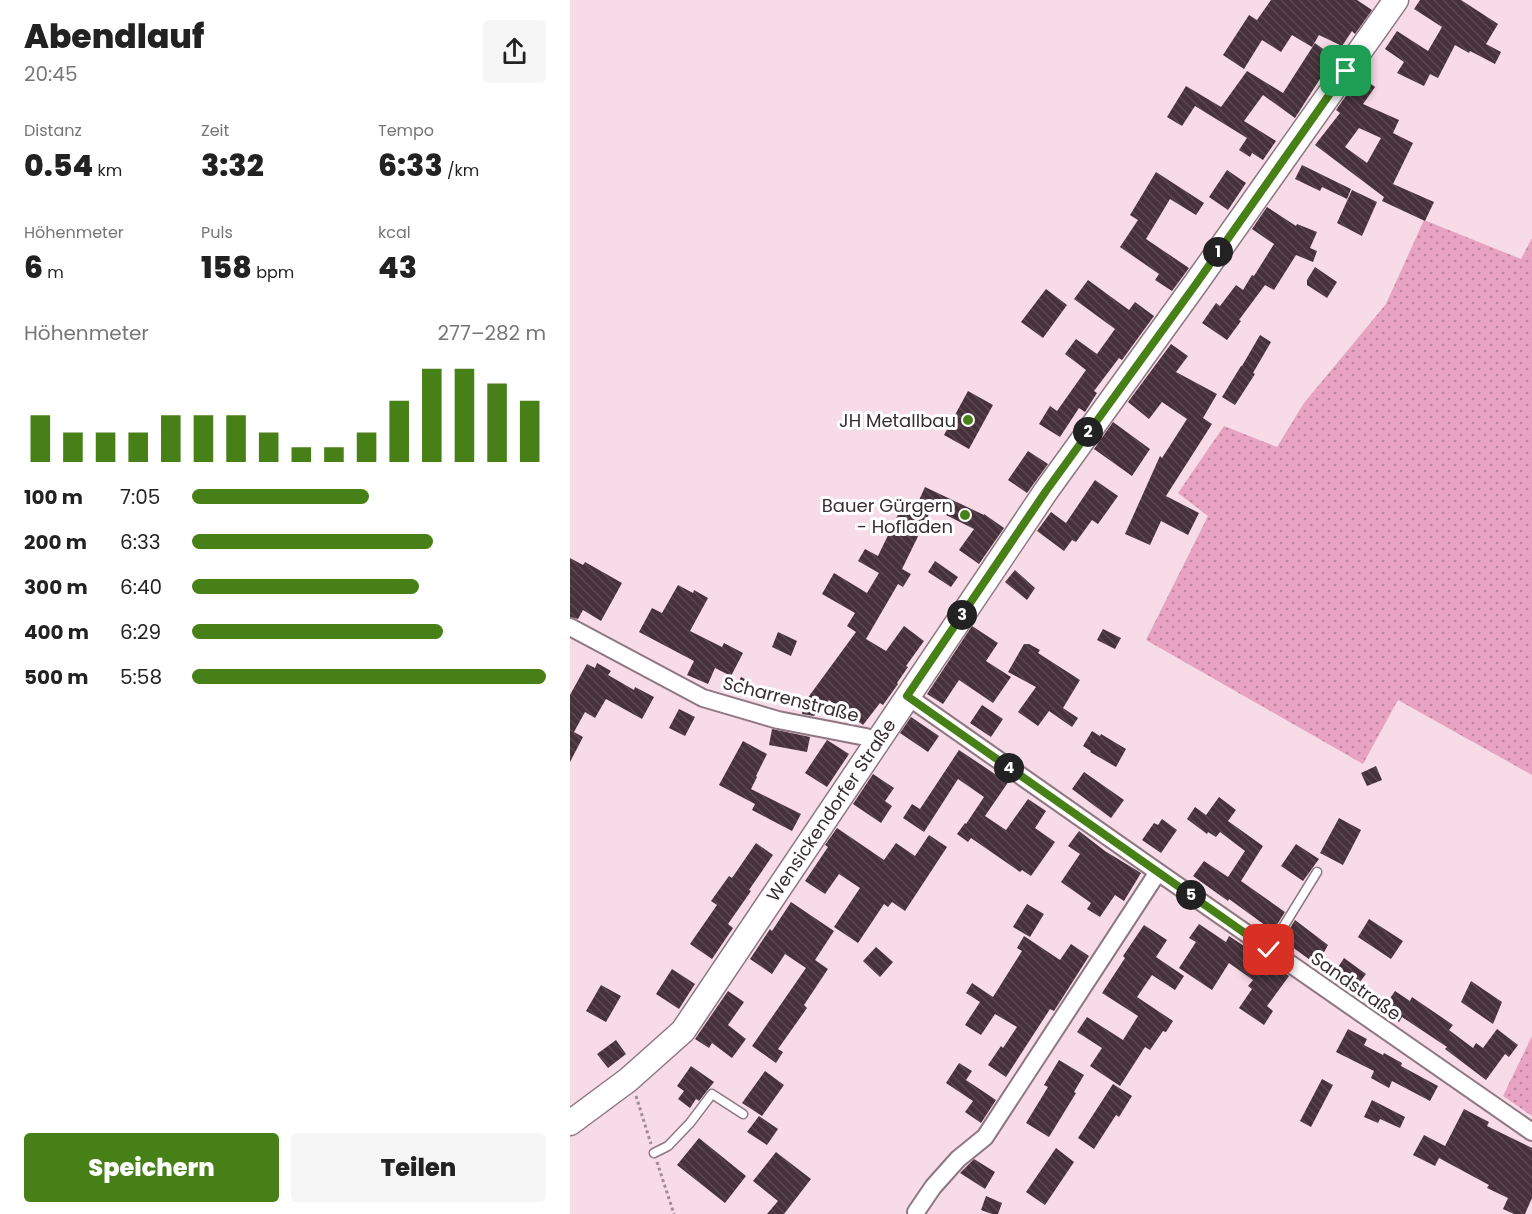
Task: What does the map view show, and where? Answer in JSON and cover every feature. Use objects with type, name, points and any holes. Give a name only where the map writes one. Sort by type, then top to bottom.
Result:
[{"type":"main road","name":"Wensickendorfer Straße","points":[[570,1122],[628,1080],[683,1030],[1046,491],[1196,284],[1396,0]]},
{"type":"street","name":"Scharrenstraße","points":[[570,627],[703,698],[778,720],[866,738],[875,744]]},
{"type":"street","name":"Sandstraße","points":[[907,696],[1532,1132]]},
{"type":"street","points":[[916,1212],[933,1187],[958,1159],[985,1137],[1158,872]]},
{"type":"lane","points":[[1269,950],[1317,872]]},
{"type":"lane","points":[[654,1153],[668,1146],[690,1123],[712,1094],[743,1114]]},
{"type":"shaded area","points":[[1424,220],[1521,259],[1532,238],[1532,775],[1398,700],[1363,764],[1146,640],[1208,516],[1178,493],[1224,426],[1277,447],[1304,403],[1386,304]]},
{"type":"shaded area","points":[[1532,1036],[1532,1116],[1503,1096]]},
{"type":"building","points":[[1271,0],[1357,0],[1372,10],[1355,34],[1352,31],[1342,46],[1319,35],[1312,47],[1292,35],[1281,52],[1262,40],[1244,69],[1223,55],[1249,15],[1257,20]]},
{"type":"building","points":[[1420,0],[1461,0],[1498,24],[1486,44],[1501,52],[1495,64],[1455,45],[1438,78],[1430,74],[1424,86],[1397,73],[1404,62],[1385,49],[1397,31],[1428,51],[1442,27],[1414,9]]},
{"type":"building","points":[[1315,43],[1334,57],[1295,118],[1263,95],[1244,121],[1276,141],[1263,160],[1252,153],[1250,157],[1239,150],[1247,138],[1195,106],[1182,126],[1167,117],[1186,86],[1221,107],[1247,71],[1283,93]]},
{"type":"building","points":[[1360,76],[1375,87],[1363,104],[1399,120],[1393,133],[1413,143],[1393,184],[1434,202],[1425,221],[1382,201],[1384,197],[1315,145],[1340,113],[1336,110]],"holes":[[[1359,128],[1381,138],[1367,163],[1345,147]]]},
{"type":"building","points":[[1302,165],[1351,189],[1347,199],[1322,187],[1320,191],[1295,179]]},
{"type":"building","points":[[1227,170],[1246,183],[1228,210],[1209,197]]},
{"type":"building","points":[[1156,172],[1204,203],[1196,215],[1170,199],[1146,239],[1189,268],[1172,291],[1155,280],[1159,274],[1120,247],[1138,220],[1130,215]]},
{"type":"building","points":[[1352,190],[1377,202],[1362,236],[1337,223]]},
{"type":"building","points":[[1267,207],[1296,226],[1297,224],[1317,232],[1310,248],[1317,251],[1313,262],[1296,255],[1274,290],[1265,285],[1227,340],[1202,323],[1216,303],[1220,306],[1236,285],[1243,290],[1274,244],[1252,229]]},
{"type":"building","points":[[1315,267],[1337,282],[1327,298],[1307,285],[1307,280]]},
{"type":"building","points":[[1088,280],[1129,310],[1135,302],[1154,316],[1122,360],[1119,358],[1094,391],[1097,393],[1085,412],[1079,408],[1060,437],[1039,424],[1050,406],[1057,411],[1086,370],[1065,354],[1076,339],[1097,354],[1115,329],[1074,299]]},
{"type":"building","points":[[1046,289],[1067,305],[1043,338],[1021,322]]},
{"type":"building","points":[[1260,335],[1271,342],[1253,373],[1255,374],[1235,405],[1222,397]]},
{"type":"building","points":[[1171,344],[1188,356],[1176,372],[1217,394],[1203,418],[1212,424],[1166,496],[1199,513],[1188,535],[1161,521],[1150,545],[1125,534],[1160,456],[1162,458],[1187,419],[1162,402],[1149,419],[1128,402]]},
{"type":"building","name":"JH Metallbau","points":[[968,391],[993,405],[969,449],[944,435]]},
{"type":"building","points":[[1113,422],[1150,449],[1132,476],[1094,449]]},
{"type":"building","points":[[1028,451],[1048,464],[1027,493],[1008,480]]},
{"type":"building","points":[[1095,480],[1118,496],[1098,524],[1092,520],[1076,542],[1072,540],[1064,551],[1037,531],[1051,512],[1066,523]]},
{"type":"building","points":[[925,487],[984,514],[1004,528],[979,564],[959,550],[974,529],[932,508],[902,569],[911,574],[903,587],[898,584],[866,639],[886,651],[904,626],[924,641],[906,666],[908,667],[898,684],[883,705],[880,703],[863,725],[829,700],[814,716],[802,714],[804,703],[856,632],[847,626],[855,613],[822,594],[834,573],[867,593],[879,573],[858,561],[865,549],[878,556],[904,502],[916,507]]},
{"type":"building","points":[[570,558],[583,565],[585,562],[622,583],[601,621],[583,610],[578,619],[570,617]]},
{"type":"building","points":[[935,561],[958,577],[951,587],[928,572]]},
{"type":"building","points":[[1015,570],[1035,588],[1027,600],[1005,582]]},
{"type":"building","points":[[678,585],[708,598],[690,631],[722,647],[724,643],[743,653],[731,676],[715,668],[708,684],[687,675],[694,661],[639,632],[652,608],[662,613]]},
{"type":"building","points":[[972,626],[998,643],[986,661],[1011,677],[993,703],[959,680],[943,704],[927,694]]},
{"type":"building","points":[[1103,629],[1121,638],[1115,649],[1097,640]]},
{"type":"building","points":[[778,632],[797,641],[791,656],[772,647]]},
{"type":"building","points":[[1024,644],[1040,650],[1038,653],[1080,680],[1063,708],[1078,718],[1072,727],[1049,711],[1038,726],[1018,712],[1036,687],[1008,672]]},
{"type":"building","points":[[597,663],[611,671],[608,675],[634,690],[635,687],[654,697],[642,719],[606,699],[595,718],[585,712],[574,732],[583,737],[570,762],[570,695],[587,664],[595,668]]},
{"type":"building","points":[[741,677],[751,682],[746,692],[736,687]]},
{"type":"building","points":[[982,705],[1003,719],[991,737],[970,723]]},
{"type":"building","points":[[679,709],[695,717],[685,736],[669,728]]},
{"type":"building","points":[[911,717],[939,736],[928,752],[900,733]]},
{"type":"building","points":[[772,729],[810,737],[807,752],[769,745]]},
{"type":"building","points":[[1092,731],[1126,749],[1116,767],[1083,746]]},
{"type":"building","points":[[827,740],[849,754],[827,787],[805,773]]},
{"type":"building","points":[[743,741],[767,754],[751,789],[801,814],[792,831],[752,810],[755,804],[719,785]]},
{"type":"building","points":[[959,750],[1009,781],[985,816],[1006,830],[1028,799],[1046,811],[1035,828],[1055,842],[1031,876],[1022,870],[1020,872],[971,838],[968,842],[957,834],[984,797],[958,779],[924,832],[903,818],[912,804],[920,809]]},
{"type":"building","points":[[1376,766],[1382,780],[1367,786],[1361,773]]},
{"type":"building","points":[[1084,772],[1124,800],[1111,818],[1072,789]]},
{"type":"building","points":[[873,774],[894,788],[885,801],[892,806],[881,823],[853,804]]},
{"type":"building","points":[[1219,797],[1236,810],[1228,821],[1263,846],[1241,881],[1285,912],[1273,931],[1193,876],[1204,861],[1228,877],[1245,851],[1220,832],[1216,837],[1208,832],[1207,834],[1187,819],[1195,807],[1206,815]]},
{"type":"building","points":[[1339,818],[1361,830],[1343,865],[1320,853]]},
{"type":"building","points":[[1162,819],[1177,830],[1161,853],[1142,840],[1154,823],[1158,825]]},
{"type":"building","points":[[837,828],[884,860],[896,843],[915,856],[929,835],[947,847],[905,911],[892,902],[888,907],[884,904],[858,943],[834,927],[860,888],[839,874],[825,894],[805,881],[828,847],[825,845]]},
{"type":"building","points":[[1079,831],[1105,851],[1141,873],[1124,901],[1115,895],[1100,917],[1087,909],[1091,903],[1061,882],[1080,854],[1068,846]]},
{"type":"building","points":[[756,843],[773,855],[728,924],[733,928],[712,959],[690,944],[717,905],[711,901],[729,876],[732,878]]},
{"type":"building","points":[[1296,844],[1319,859],[1303,881],[1281,866]]},
{"type":"building","points":[[791,902],[834,931],[815,960],[828,969],[804,1005],[807,1008],[778,1049],[783,1052],[776,1063],[752,1046],[806,968],[785,954],[772,974],[750,959]]},
{"type":"building","points":[[1027,904],[1044,914],[1030,937],[1013,927]]},
{"type":"building","points":[[1369,919],[1403,941],[1391,959],[1358,937]]},
{"type":"building","points":[[1295,920],[1328,945],[1317,965],[1284,941]]},
{"type":"building","points":[[1199,924],[1226,942],[1229,936],[1289,976],[1267,1006],[1273,1011],[1264,1025],[1239,1008],[1252,989],[1248,986],[1253,980],[1229,963],[1212,990],[1179,968],[1196,942],[1189,938]]},
{"type":"building","points":[[1144,925],[1167,940],[1156,957],[1184,976],[1175,990],[1152,975],[1137,997],[1173,1021],[1150,1050],[1145,1047],[1120,1086],[1090,1066],[1102,1048],[1077,1032],[1087,1017],[1123,1040],[1138,1016],[1102,993]]},
{"type":"building","points":[[1024,936],[1060,960],[1071,944],[1089,956],[1054,1011],[1050,1009],[1006,1077],[988,1065],[1017,1027],[995,1014],[981,1035],[965,1025],[980,1002],[966,993],[972,983],[993,997],[1022,951],[1017,948]]},
{"type":"building","points":[[876,947],[893,962],[880,977],[863,961]]},
{"type":"building","points":[[1344,958],[1366,974],[1354,990],[1333,975]]},
{"type":"building","points":[[672,969],[695,984],[679,1009],[656,994]]},
{"type":"building","points":[[1471,981],[1502,1002],[1493,1024],[1461,1002]]},
{"type":"building","points":[[601,985],[621,996],[606,1022],[586,1011]]},
{"type":"building","points":[[728,991],[744,1002],[728,1025],[746,1039],[732,1058],[712,1043],[709,1048],[695,1039]]},
{"type":"building","points":[[1395,991],[1410,1001],[1412,997],[1453,1025],[1449,1030],[1473,1048],[1476,1043],[1483,1048],[1497,1029],[1518,1045],[1509,1057],[1505,1054],[1486,1080],[1445,1049],[1447,1047],[1402,1017],[1399,1022],[1382,1010]]},
{"type":"building","points":[[1348,1029],[1367,1039],[1364,1045],[1383,1055],[1384,1053],[1402,1063],[1401,1066],[1438,1086],[1430,1101],[1392,1081],[1389,1088],[1371,1078],[1374,1071],[1336,1052]]},
{"type":"building","points":[[616,1040],[626,1054],[608,1068],[597,1054]]},
{"type":"building","points":[[1059,1060],[1084,1075],[1074,1092],[1076,1093],[1049,1137],[1026,1123],[1048,1087],[1044,1085]]},
{"type":"building","points":[[959,1063],[972,1071],[966,1080],[996,1100],[981,1123],[965,1112],[973,1101],[946,1083]]},
{"type":"building","points":[[691,1066],[714,1082],[699,1101],[696,1099],[690,1108],[678,1099],[684,1091],[677,1086]]},
{"type":"building","points":[[765,1071],[784,1085],[762,1116],[742,1103]]},
{"type":"building","points":[[1322,1079],[1333,1085],[1311,1127],[1300,1121]]},
{"type":"building","points":[[1113,1084],[1132,1096],[1119,1117],[1116,1115],[1094,1149],[1078,1138]]},
{"type":"building","points":[[1372,1100],[1405,1117],[1400,1128],[1380,1119],[1378,1123],[1364,1117]]},
{"type":"building","points":[[1464,1109],[1489,1122],[1487,1126],[1532,1148],[1532,1198],[1525,1214],[1514,1214],[1503,1209],[1508,1198],[1487,1188],[1489,1185],[1439,1158],[1435,1166],[1413,1155],[1424,1135],[1445,1146]]},
{"type":"building","points":[[759,1116],[778,1129],[767,1145],[747,1132]]},
{"type":"building","points":[[699,1138],[746,1176],[725,1203],[677,1165]]},
{"type":"building","points":[[1056,1148],[1074,1162],[1045,1205],[1026,1192]]},
{"type":"building","points":[[776,1152],[811,1179],[784,1214],[767,1214],[778,1201],[753,1181]]},
{"type":"building","points":[[974,1159],[995,1172],[985,1189],[960,1173]]},
{"type":"building","points":[[986,1196],[1002,1203],[998,1214],[981,1210]]},
{"type":"place","name":"JH Metallbau","points":[[968,420]]},
{"type":"place","name":"Bauer Gürgern - Hofladen","points":[[965,515]]},
{"type":"route","points":[[1269,950],[907,696],[1046,491],[1346,71]]}]
